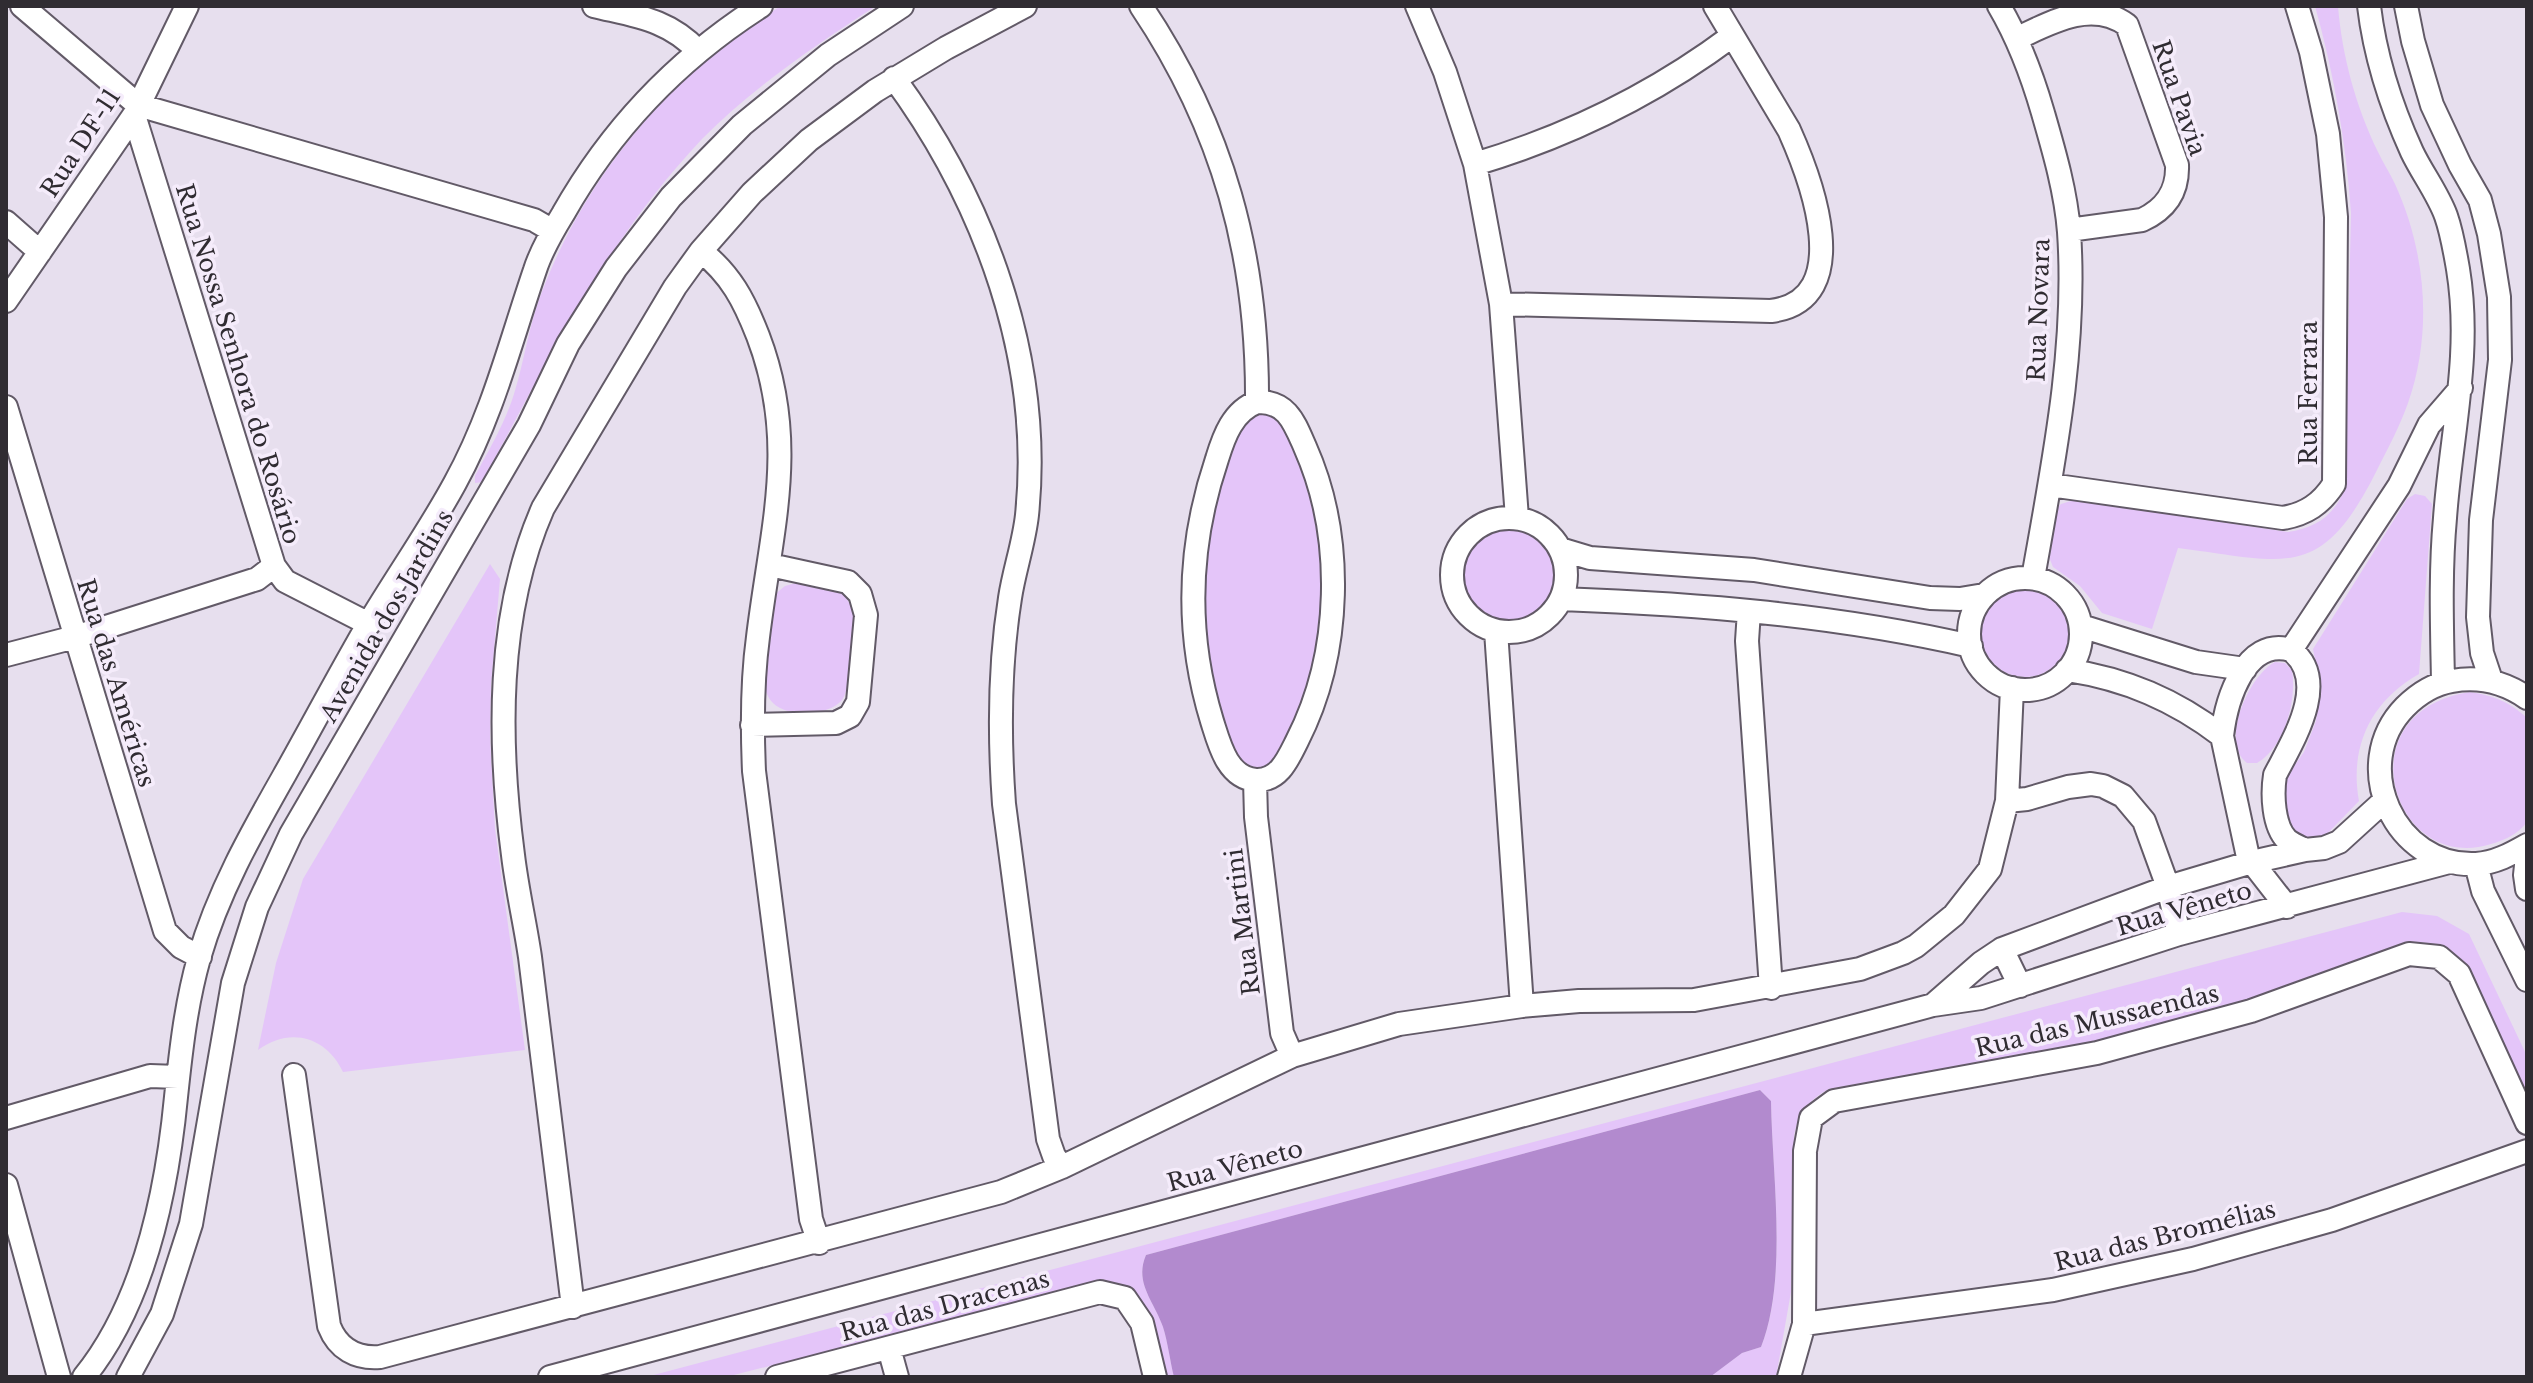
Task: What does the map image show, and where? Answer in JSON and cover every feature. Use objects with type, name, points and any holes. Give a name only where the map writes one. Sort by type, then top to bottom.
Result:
[{"type":"street","points":[[22,6],[136,110],[534,220],[553,231]]},
{"type":"street","name":"Rua DF-11","points":[[6,301],[136,110],[187,6]]},
{"type":"street","points":[[594,6],[665,24],[686,38],[698,51]]},
{"type":"street","name":"Avenida dos Jardins","points":[[84,1377],[107,1345],[123,1315],[156,1221],[184,1028],[200,957],[227,882],[245,845],[369,624],[456,482],[496,390],[535,268],[553,231],[596,160],[648,98],[698,51],[739,13],[761,6]]},
{"type":"street","name":"Avenida dos Jardins","points":[[128,1377],[162,1314],[191,1224],[214,1098],[224,1021],[236,970],[257,907],[291,834],[529,425],[547,384],[591,305],[625,255],[671,197],[721,144],[828,55],[902,6]]},
{"type":"street","points":[[573,1307],[528,943],[512,854],[508,809],[505,701],[510,620],[521,564],[543,508],[675,287],[725,221],[780,166],[841,115],[894,78],[1025,6]]},
{"type":"street","points":[[1141,6],[1198,104],[1228,184],[1253,301],[1257,402]]},
{"type":"street","points":[[1417,6],[1445,72],[1475,164],[1501,304],[1517,518]]},
{"type":"street","points":[[1501,304],[1771,311],[1791,306],[1807,294],[1819,273],[1821,261],[1817,218],[1806,174],[1789,130],[1715,6]]},
{"type":"street","name":"Rua Novara","points":[[1999,6],[2018,38],[2049,131],[2069,230],[2069,330],[2050,485],[2033,578]]},
{"type":"street","name":"Rua Ferrara","points":[[2050,485],[2283,518],[2306,512],[2317,505],[2334,484],[2336,217],[2328,134],[2311,52],[2297,6]]},
{"type":"street","points":[[2369,6],[2377,50],[2398,119],[2422,173],[2446,214],[2459,271],[2464,330],[2461,388],[2445,517],[2443,682]]},
{"type":"street","points":[[2406,6],[2432,105],[2480,200],[2499,297],[2499,376],[2481,520],[2478,617],[2482,653],[2491,680]]},
{"type":"street","name":"Rua Pavia","points":[[2018,38],[2083,8],[2101,9],[2119,18],[2127,25],[2177,165],[2170,198],[2153,215],[2142,220],[2069,230]]},
{"type":"street","points":[[1475,164],[1562,135],[1603,116],[1670,80],[1732,36]]},
{"type":"street","points":[[894,78],[940,145],[978,220],[1006,299],[1023,385],[1028,429],[1027,517],[1004,637],[1001,762],[1048,1139],[1062,1167]]},
{"type":"street","name":"Rua Nossa Senhora do Rosário","points":[[136,110],[274,566],[285,581],[369,624]]},
{"type":"street","points":[[6,222],[40,252]]},
{"type":"street","points":[[701,251],[723,268],[739,295],[764,352],[779,429],[781,476],[757,639],[752,725],[758,816],[811,1219],[819,1243]]},
{"type":"street","points":[[2291,650],[2399,486],[2429,425],[2461,388]]},
{"type":"street","points":[[1257,402],[1268,402],[1285,409],[1308,455],[1327,520],[1333,588],[1327,648],[1312,706],[1281,769],[1265,779],[1255,780],[1238,774],[1232,768],[1211,717],[1199,673],[1192,581],[1200,516],[1219,453],[1237,414],[1257,402]]},
{"type":"street","name":"Rua das Américas","points":[[6,407],[11,436],[165,931],[181,947],[200,957]]},
{"type":"street","points":[[456,482],[482,503]]},
{"type":"street","points":[[1499,518],[1517,518],[1549,534],[1560,549],[1566,567],[1566,583],[1561,599],[1540,624],[1511,633],[1496,631],[1468,616],[1459,603],[1453,587],[1452,569],[1457,551],[1474,530],[1499,518]]},
{"type":"street","points":[[1560,549],[1590,558],[1754,570],[1930,598],[1960,599],[1984,595],[2007,581],[2033,578],[2050,583],[2065,594],[2075,609],[2081,626],[2081,642],[2067,670],[2055,681],[2027,690],[1998,683],[1986,673],[1976,660],[1971,646],[1972,619],[1984,595]]},
{"type":"street","points":[[752,725],[836,723],[850,716],[858,702],[866,615],[860,594],[848,582],[770,565]]},
{"type":"street","points":[[6,655],[75,637],[257,579],[274,566]]},
{"type":"street","points":[[1561,599],[1749,611],[1889,629],[1971,646]]},
{"type":"street","points":[[1749,611],[1747,641],[1771,988]]},
{"type":"street","points":[[2081,626],[2196,662],[2245,669]]},
{"type":"street","points":[[1496,631],[1522,1006]]},
{"type":"street","points":[[2287,907],[2248,857],[2222,736],[2229,698],[2245,669],[2271,647],[2291,650],[2305,664],[2307,696],[2299,729],[2275,775],[2275,808],[2283,834],[2289,842],[2305,850]]},
{"type":"street","points":[[2067,670],[2112,679],[2157,695],[2202,720],[2222,736]]},
{"type":"street","points":[[2527,698],[2515,689],[2491,680],[2467,678],[2443,682],[2417,695],[2396,716],[2383,743],[2378,772],[2384,801],[2394,822],[2409,840],[2428,853],[2449,862],[2476,864],[2504,858],[2527,845]]},
{"type":"street","points":[[294,1075],[329,1326],[344,1348],[361,1357],[380,1357],[819,1243],[1001,1192],[1062,1167],[1292,1056],[1399,1024],[1579,1001],[1694,1000],[1860,969],[1916,946],[1964,905],[1990,869],[2007,801],[2012,688]]},
{"type":"street","name":"Rua Martini","points":[[1255,780],[1256,817],[1282,1033],[1292,1056]]},
{"type":"street","points":[[2007,801],[2037,797],[2079,785],[2103,786],[2132,803],[2139,812],[2168,887],[2179,934]]},
{"type":"street","name":"Rua Vêneto","points":[[1933,1005],[2002,949],[2168,887],[2252,862],[2324,848],[2339,842],[2384,801]]},
{"type":"street","points":[[2527,856],[2527,889]]},
{"type":"street","name":"Rua Vêneto","points":[[550,1377],[1933,1005],[1981,998],[2179,934],[2449,862]]},
{"type":"street","points":[[2476,864],[2483,891],[2527,980]]},
{"type":"street","points":[[2002,949],[2020,986]]},
{"type":"street","name":"Rua das Mussaendas","points":[[1804,1324],[1805,1151],[1811,1118],[1834,1101],[2097,1053],[2251,1011],[2409,954],[2439,957],[2459,974],[2527,1123]]},
{"type":"street","points":[[6,1118],[150,1076],[178,1077]]},
{"type":"street","name":"Rua das Bromélias","points":[[1804,1324],[2053,1290],[2193,1259],[2332,1220],[2527,1151]]},
{"type":"street","points":[[6,1185],[59,1377]]},
{"type":"street","points":[[156,1221],[191,1224]]},
{"type":"street","name":"Rua das Dracenas","points":[[777,1377],[1100,1292],[1125,1298],[1142,1323],[1155,1377]]},
{"type":"street","points":[[1789,1377],[1804,1324]]},
{"type":"street","points":[[889,1348],[897,1377]]},
{"type":"shaded area","points":[[781,6],[876,6],[742,102],[702,139],[667,179],[636,219],[580,303],[482,482],[475,483],[475,476],[510,405],[543,289],[584,204],[610,165],[670,94],[705,62]]},
{"type":"shaded area","points":[[2315,6],[2338,6],[2343,44],[2357,99],[2370,135],[2395,184],[2414,237],[2423,320],[2416,376],[2405,412],[2390,445],[2357,506],[2338,531],[2318,548],[2298,556],[2275,559],[2178,548],[2152,629],[2102,613],[2080,586],[2053,567],[2047,552],[2055,510],[2061,504],[2074,500],[2288,532],[2323,519],[2336,506],[2345,488],[2351,213],[2338,108]]},
{"type":"shaded area","points":[[1258,412],[1272,415],[1281,423],[1309,487],[1320,545],[1322,589],[1319,634],[1299,712],[1276,758],[1262,768],[1246,766],[1241,762],[1229,741],[1209,660],[1204,598],[1210,536],[1226,464],[1240,431]]},
{"type":"shaded area","points":[[2415,494],[2425,496],[2432,504],[2419,674],[2388,698],[2367,727],[2357,762],[2359,801],[2324,837],[2318,840],[2297,839],[2280,812],[2285,779],[2304,752],[2316,721],[2320,685],[2313,649],[2407,499]]},
{"type":"shaded area","points":[[1509,530],[1526,533],[1541,543],[1551,558],[1554,575],[1551,592],[1541,607],[1526,617],[1509,620],[1492,617],[1477,607],[1467,592],[1464,575],[1467,558],[1477,543],[1492,533]]},
{"type":"shaded area","points":[[490,564],[500,579],[491,685],[490,738],[495,829],[525,1050],[343,1072],[327,1050],[306,1039],[283,1038],[258,1050],[276,963],[303,879]]},
{"type":"shaded area","points":[[800,582],[841,593],[851,606],[854,622],[852,659],[842,700],[828,709],[808,713],[780,708],[769,698],[763,681],[774,595],[785,586]]},
{"type":"shaded area","points":[[2025,589],[2042,592],[2056,602],[2066,616],[2069,633],[2066,650],[2056,664],[2042,674],[2025,677],[2008,674],[1994,664],[1984,650],[1981,633],[1984,616],[1994,602],[2008,592]]},
{"type":"shaded area","points":[[2275,662],[2285,663],[2292,670],[2291,708],[2282,734],[2267,756],[2257,763],[2247,763],[2239,753],[2236,741],[2241,710],[2256,680]]},
{"type":"shaded area","points":[[2470,692],[2501,700],[2527,718],[2527,822],[2515,833],[2491,844],[2456,847],[2428,836],[2407,815],[2395,787],[2394,757],[2405,728],[2430,705]]},
{"type":"shaded area","points":[[2402,912],[2437,916],[2469,934],[2527,1056],[2527,1107],[2448,951],[2417,942],[2398,945],[2243,1002],[2090,1043],[1829,1089],[1806,1108],[1794,1136],[1791,1292],[1776,1377],[1710,1377],[1742,1353],[1761,1347],[1769,1320],[1776,1259],[1775,1193],[1771,1101],[1760,1090],[1146,1255],[1142,1274],[1144,1283],[1163,1327],[1174,1377],[1162,1377],[1150,1324],[1101,1282],[726,1377],[646,1377]]},
{"type":"shaded area","points":[[1760,1090],[1771,1101],[1775,1193],[1776,1259],[1769,1320],[1761,1347],[1742,1353],[1710,1377],[1174,1377],[1163,1327],[1144,1283],[1142,1274],[1146,1255]]}]
